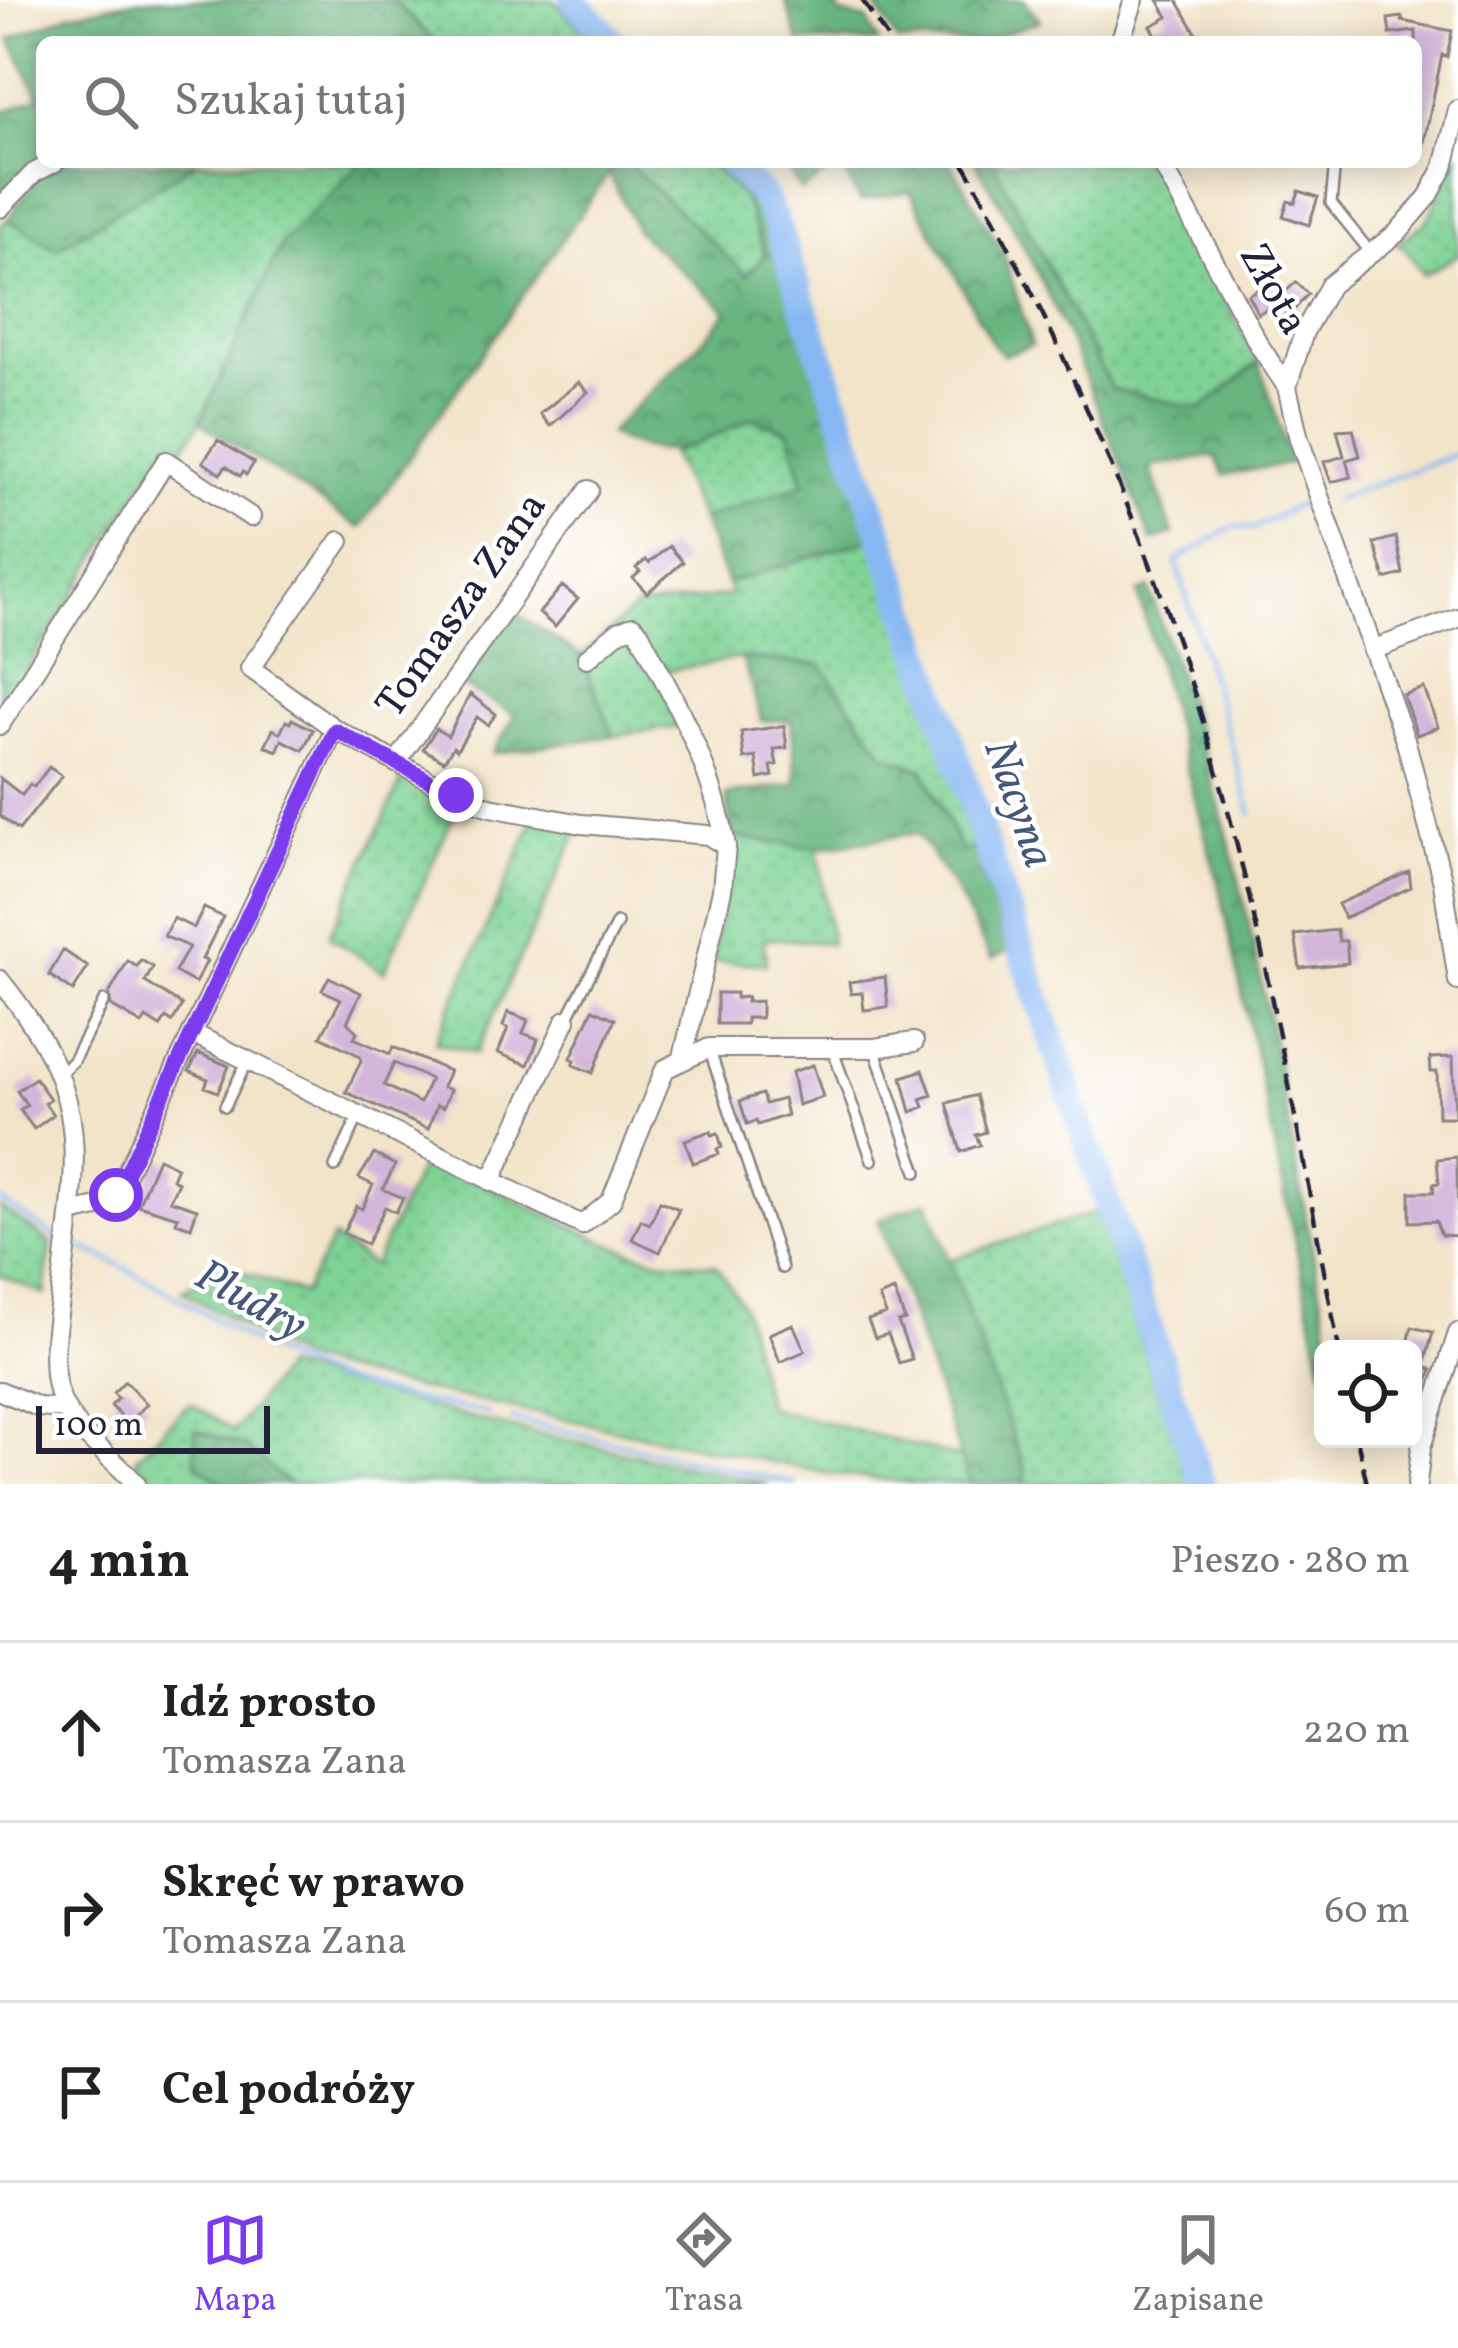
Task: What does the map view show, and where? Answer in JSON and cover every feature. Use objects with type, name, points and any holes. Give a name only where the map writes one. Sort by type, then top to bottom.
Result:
[{"type":"street","points":[[1122,36],[1134,0]]},
{"type":"street","points":[[1458,110],[1444,166],[1428,197],[1397,233],[1330,285],[1304,332],[1287,387],[1299,439],[1406,746],[1443,883],[1458,981]]},
{"type":"street","points":[[0,208],[44,168]]},
{"type":"street","name":"Złota","points":[[1164,168],[1259,345],[1287,387]]},
{"type":"street","points":[[0,725],[166,461],[251,517]]},
{"type":"street","name":"Tomasza Zana","points":[[396,763],[589,490]]},
{"type":"street","name":"Tomasza Zana","points":[[340,541],[250,668],[335,730],[456,795],[490,807],[582,824],[708,836],[726,846]]},
{"type":"street","points":[[1372,650],[1458,618]]},
{"type":"street","points":[[587,658],[619,631],[633,626],[639,632],[700,751],[719,804],[726,846],[722,890],[682,1061]]},
{"type":"street","name":"Tomasza Zana","points":[[70,1220],[116,1195],[335,730]]},
{"type":"street","points":[[0,980],[34,1025],[60,1073],[75,1144],[55,1372],[66,1409],[136,1484]]},
{"type":"street","points":[[491,1180],[566,1020]]},
{"type":"street","points":[[194,1034],[583,1226],[611,1201],[665,1069],[709,1048],[874,1048],[914,1042]]},
{"type":"street","points":[[1417,1484],[1421,1447],[1458,1333]]},
{"type":"street","points":[[0,1391],[44,1408],[66,1409]]},
{"type":"lane","points":[[1334,168],[1331,203],[1372,253]]},
{"type":"lane","points":[[566,1020],[617,923]]},
{"type":"lane","points":[[60,1073],[74,1061],[104,1001]]},
{"type":"lane","points":[[709,1048],[782,1268]]},
{"type":"lane","points":[[832,1048],[872,1160]]},
{"type":"lane","points":[[874,1048],[917,1172]]},
{"type":"lane","points":[[225,1106],[248,1060]]},
{"type":"lane","points":[[335,1167],[359,1115]]},
{"type":"green space","points":[[139,0],[392,0],[430,36],[36,36],[36,90],[10,39],[70,14]]},
{"type":"green space","points":[[392,0],[554,0],[588,36],[430,36]]},
{"type":"green space","points":[[785,0],[831,0],[841,14],[867,20],[875,36],[797,36]]},
{"type":"green space","points":[[872,0],[1024,0],[1040,21],[996,36],[894,36]]},
{"type":"green space","points":[[36,100],[36,160],[0,198],[0,113]]},
{"type":"green space","points":[[1458,152],[1458,255],[1423,275],[1397,244],[1427,221]]},
{"type":"green space","points":[[53,168],[187,168],[56,249],[8,219],[38,176]]},
{"type":"green space","points":[[187,168],[356,168],[282,244],[200,422],[175,460],[164,451],[0,712],[0,226],[8,219],[56,249]]},
{"type":"green space","points":[[356,168],[632,168],[747,275],[765,255],[745,200],[715,168],[728,168],[757,199],[780,253],[872,538],[727,583],[701,520],[804,484],[789,431],[753,418],[698,443],[667,450],[631,444],[609,434],[727,311],[637,231],[609,173],[360,528],[200,422],[282,244]]},
{"type":"green space","points":[[633,168],[715,168],[745,200],[766,256],[747,276]]},
{"type":"green space","points":[[787,168],[834,168],[801,191]]},
{"type":"green space","points":[[842,168],[954,168],[1003,252],[1032,345],[1004,355],[994,346],[910,191],[860,201]]},
{"type":"green space","points":[[979,168],[996,168],[1112,389],[1201,409],[1259,362],[1291,463],[1224,475],[1215,456],[1150,467],[1173,534],[1152,541],[1050,299]]},
{"type":"green space","points":[[996,168],[1156,168],[1259,362],[1201,410],[1112,389]]},
{"type":"green space","points":[[753,418],[789,431],[804,484],[701,520],[671,454]]},
{"type":"green space","points":[[872,538],[974,848],[963,854],[923,769],[885,755],[821,665],[742,658],[660,672],[677,727],[614,736],[581,656],[635,608],[731,595],[727,583]]},
{"type":"green space","points":[[1149,588],[1236,870],[1330,1340],[1316,1340],[1220,889],[1138,593]]},
{"type":"green space","points":[[511,610],[581,656],[614,736],[493,753],[515,715],[459,684]]},
{"type":"green space","points":[[742,658],[821,665],[885,755],[923,769],[962,853],[974,848],[1009,951],[991,959],[957,893],[917,833],[818,848],[732,837],[727,795],[797,784],[791,720],[762,721]]},
{"type":"green space","points":[[404,775],[459,803],[384,972],[329,936]]},
{"type":"green space","points":[[534,820],[579,829],[476,1053],[435,1042]]},
{"type":"green space","points":[[732,837],[818,848],[831,943],[764,938],[766,964],[713,961]]},
{"type":"green space","points":[[425,1157],[612,1245],[658,1260],[716,1265],[743,1306],[767,1407],[961,1458],[970,1483],[1026,1472],[949,1260],[1097,1212],[1189,1484],[922,1484],[826,1473],[371,1379],[299,1359],[182,1291],[225,1265],[303,1294],[333,1238],[373,1266]]},
{"type":"green space","points":[[928,1201],[1026,1473],[1024,1483],[970,1484],[878,1220]]},
{"type":"green space","points":[[0,1207],[51,1243],[45,1295],[0,1275]]},
{"type":"green space","points":[[284,1367],[473,1419],[768,1484],[289,1484],[244,1446],[196,1430],[195,1462],[224,1484],[156,1484],[135,1459],[187,1405],[234,1431]]},
{"type":"green space","points":[[195,1429],[244,1446],[289,1484],[224,1484],[195,1462]]},
{"type":"building","points":[[1158,0],[1177,0],[1196,33],[1157,36],[1151,26],[1168,17]]},
{"type":"building","points":[[1402,17],[1402,21],[1452,31],[1447,57],[1442,55],[1422,152],[1422,36],[1416,36],[1416,31],[1390,34],[1388,19]]},
{"type":"building","points":[[1299,191],[1318,197],[1309,225],[1283,216],[1288,201],[1295,203]]},
{"type":"building","points":[[1271,281],[1281,296],[1296,282],[1308,294],[1289,315],[1276,303],[1258,314],[1248,295]]},
{"type":"building","points":[[579,382],[588,392],[550,426],[540,414]]},
{"type":"building","points":[[1353,429],[1360,456],[1346,460],[1351,477],[1331,482],[1324,462],[1344,456],[1337,430]]},
{"type":"building","points":[[218,440],[254,463],[246,475],[226,466],[220,474],[203,462]]},
{"type":"building","points":[[1396,537],[1403,574],[1385,579],[1374,543]]},
{"type":"building","points":[[669,546],[683,562],[647,593],[633,578],[640,572],[636,568]]},
{"type":"building","points":[[562,586],[578,599],[555,627],[539,613]]},
{"type":"building","points":[[1424,688],[1438,727],[1417,735],[1403,695]]},
{"type":"building","points":[[470,694],[496,714],[488,725],[477,717],[457,750],[453,747],[444,761],[423,749],[436,729],[448,736]]},
{"type":"building","points":[[292,719],[313,730],[303,750],[282,740],[277,751],[265,746],[273,729],[280,733]]},
{"type":"building","points":[[784,726],[787,748],[774,749],[773,776],[759,779],[756,757],[744,759],[741,732]]},
{"type":"building","points":[[49,767],[62,776],[19,830],[0,816],[0,778],[22,795]]},
{"type":"building","points":[[1409,872],[1411,887],[1344,918],[1338,904]]},
{"type":"building","points":[[204,908],[223,917],[195,983],[175,972],[189,947],[164,936],[173,918],[194,928]]},
{"type":"building","points":[[1337,930],[1339,941],[1346,941],[1348,963],[1300,968],[1295,935]]},
{"type":"building","points":[[63,950],[88,967],[73,991],[49,975]]},
{"type":"building","points":[[141,960],[153,967],[145,982],[182,1005],[172,1022],[166,1018],[160,1027],[146,1018],[142,1024],[111,1006],[109,994],[128,961],[137,967]]},
{"type":"building","points":[[329,977],[361,993],[347,1022],[357,1032],[354,1038],[390,1054],[393,1047],[449,1071],[442,1087],[450,1090],[443,1108],[437,1105],[428,1129],[346,1092],[360,1056],[321,1036],[341,999],[322,990]],"holes":[[[394,1063],[430,1079],[420,1103],[384,1085]]]},
{"type":"building","points":[[885,977],[888,1007],[864,1010],[862,993],[851,994],[849,982]]},
{"type":"building","points":[[717,993],[736,993],[736,998],[747,997],[746,1002],[761,1001],[761,1018],[746,1018],[746,1024],[717,1024]]},
{"type":"building","points":[[593,1009],[615,1019],[593,1073],[573,1065],[571,1058]]},
{"type":"building","points":[[508,1012],[528,1020],[523,1033],[538,1039],[528,1065],[498,1053],[508,1028],[503,1026]]},
{"type":"building","points":[[198,1053],[229,1066],[218,1092],[205,1087],[208,1079],[189,1071]]},
{"type":"building","points":[[1453,1057],[1455,1117],[1438,1117],[1437,1072],[1431,1072],[1430,1058]]},
{"type":"building","points":[[813,1065],[823,1097],[798,1105],[792,1072]]},
{"type":"building","points":[[923,1070],[932,1095],[921,1099],[924,1107],[911,1112],[902,1077]]},
{"type":"building","points":[[35,1078],[50,1099],[45,1103],[53,1115],[34,1129],[20,1110],[27,1105],[17,1091]]},
{"type":"building","points":[[762,1094],[765,1104],[783,1099],[787,1115],[747,1124],[740,1101]]},
{"type":"building","points":[[976,1095],[986,1132],[976,1135],[980,1145],[961,1152],[947,1103]]},
{"type":"building","points":[[718,1133],[719,1154],[693,1163],[685,1140]]},
{"type":"building","points":[[374,1154],[395,1165],[383,1189],[403,1198],[396,1212],[385,1207],[367,1244],[343,1233],[373,1185],[359,1178]]},
{"type":"building","points":[[1457,1157],[1458,1236],[1441,1235],[1436,1221],[1410,1222],[1410,1192],[1434,1192],[1433,1184],[1439,1183],[1437,1159]]},
{"type":"building","points":[[158,1158],[177,1167],[172,1179],[178,1182],[170,1200],[197,1209],[191,1227],[176,1222],[178,1217],[138,1205]]},
{"type":"building","points":[[660,1201],[679,1209],[660,1252],[632,1239],[641,1220],[650,1224]]},
{"type":"building","points":[[894,1291],[905,1320],[898,1322],[912,1359],[899,1363],[888,1334],[875,1338],[868,1320],[886,1314],[879,1297]]},
{"type":"building","points":[[793,1324],[805,1351],[780,1362],[769,1334]]},
{"type":"building","points":[[1412,1327],[1433,1332],[1424,1365],[1432,1370],[1422,1394],[1422,1340],[1409,1340]]},
{"type":"building","points":[[125,1381],[147,1404],[128,1423],[111,1406],[118,1398],[113,1393]]},
{"type":"waterway","name":"Nacyna","points":[[573,0],[608,36]]},
{"type":"waterway","name":"Nacyna","points":[[735,168],[764,198],[776,223],[1202,1484]]},
{"type":"waterway","points":[[1334,500],[1458,453]]},
{"type":"waterway","points":[[1252,814],[1176,561],[1234,526],[1253,529],[1308,504]]},
{"type":"waterway","points":[[1064,1076],[1072,1065]]},
{"type":"waterway","name":"Pludry","points":[[0,1200],[60,1240]]},
{"type":"waterway","name":"Pludry","points":[[70,1244],[129,1270],[242,1336],[322,1375],[489,1414]]},
{"type":"waterway","name":"Pludry","points":[[512,1419],[795,1484]]},
{"type":"railway","points":[[862,0],[886,36]]},
{"type":"railway","points":[[966,168],[1077,387],[1141,542],[1196,700],[1255,922],[1337,1340]]},
{"type":"railway","points":[[1359,1448],[1367,1484]]},
{"type":"route","points":[[116,1195],[335,730],[456,795]]}]
